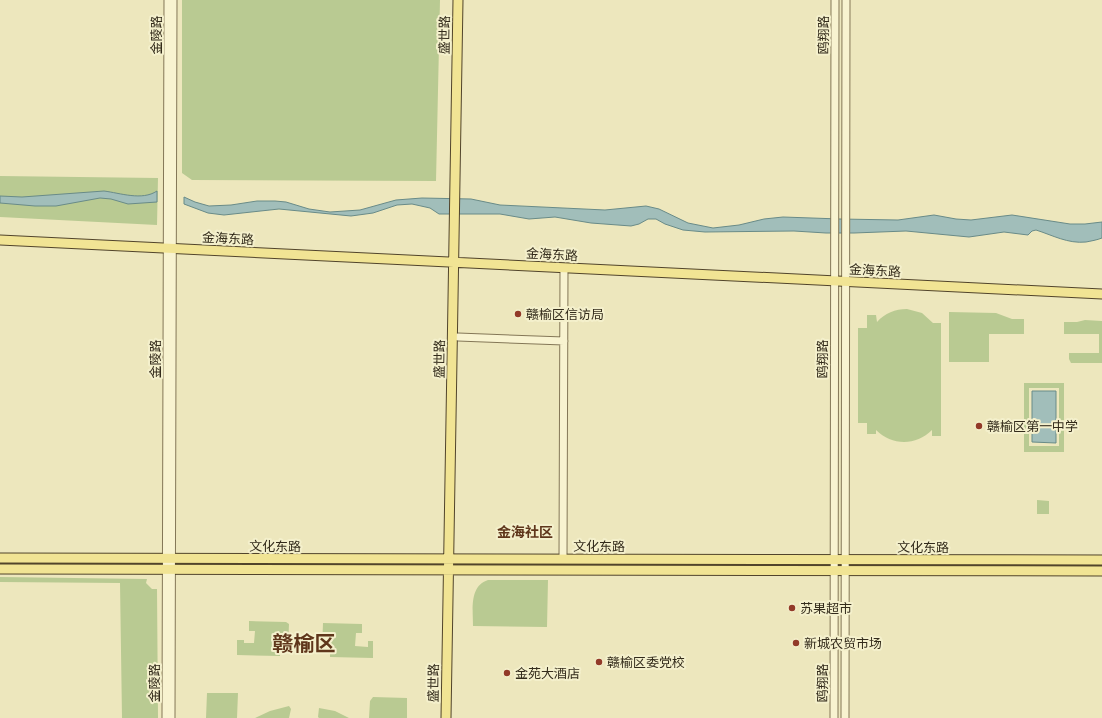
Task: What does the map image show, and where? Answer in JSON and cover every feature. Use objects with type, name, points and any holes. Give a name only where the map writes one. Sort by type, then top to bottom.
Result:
[{"type":"main road","name":"盛世路","points":[[452,559],[458,337],[458,0]]},
{"type":"main road","name":"盛世路","points":[[452,718],[452,559],[457,259],[464,0]]},
{"type":"main road","name":"金海东路","points":[[0,234],[170,245],[834,278],[1102,294]]},
{"type":"main road","name":"金海东路","points":[[0,240],[170,245]]},
{"type":"main road","name":"金海东路","points":[[457,259],[564,268],[834,278]]},
{"type":"main road","name":"金海东路","points":[[846,279],[1102,288]]},
{"type":"main road","name":"文化东路","points":[[0,558],[1102,560]]},
{"type":"main road","name":"文化东路","points":[[0,569],[1102,571]]},
{"type":"main road","name":"盛世路","points":[[446,718],[452,570]]},
{"type":"street","name":"金陵路","points":[[168,0],[170,245]]},
{"type":"street","name":"金陵路","points":[[172,718],[169,559],[170,245],[173,0]]},
{"type":"street","name":"鸥翔路","points":[[834,718],[835,0]]},
{"type":"street","name":"鸥翔路","points":[[845,718],[846,0]]},
{"type":"street","points":[[563,559],[564,268]]},
{"type":"street","points":[[458,337],[564,341]]},
{"type":"street","name":"金陵路","points":[[166,718],[169,570]]},
{"type":"green space","points":[[182,0],[440,0],[436,181],[192,180],[182,173]]},
{"type":"green space","points":[[0,176],[158,178],[157,225],[0,217]]},
{"type":"green space","points":[[907,309],[922,313],[933,323],[941,323],[941,436],[932,436],[932,430],[919,439],[904,442],[889,439],[876,430],[876,434],[867,434],[867,423],[858,423],[858,328],[867,328],[867,315],[876,315],[877,322],[890,312]]},
{"type":"green space","points":[[949,312],[996,313],[1012,319],[1024,319],[1024,334],[989,334],[989,362],[949,362]]},
{"type":"green space","points":[[1085,320],[1102,321],[1102,363],[1071,363],[1069,359],[1069,353],[1099,353],[1099,334],[1064,334],[1064,322],[1077,322]]},
{"type":"green space","points":[[1024,383],[1064,383],[1064,452],[1024,452]],"holes":[[[1029,388],[1059,388],[1059,446],[1029,446]]]},
{"type":"green space","points":[[1037,500],[1049,501],[1049,514],[1037,514]]},
{"type":"green space","points":[[0,577],[147,579],[146,583],[152,589],[157,589],[158,718],[122,718],[120,583],[0,582]]},
{"type":"green space","points":[[488,580],[548,580],[547,627],[473,626],[473,599],[478,587]]},
{"type":"green space","points":[[249,621],[286,622],[289,624],[288,647],[286,649],[280,649],[280,656],[237,655],[237,640],[244,640],[244,643],[254,643],[255,631],[249,631]]},
{"type":"green space","points":[[323,623],[362,624],[362,633],[356,633],[355,646],[368,647],[368,641],[373,641],[373,658],[330,657],[330,651],[322,650]]},
{"type":"green space","points":[[207,693],[238,693],[237,718],[206,718]]},
{"type":"green space","points":[[373,697],[407,698],[407,718],[369,718],[370,701]]},
{"type":"green space","points":[[289,706],[291,709],[289,718],[255,718],[270,711]]},
{"type":"green space","points":[[319,708],[335,711],[349,718],[319,718]]},
{"type":"water","points":[[104,191],[124,195],[145,196],[157,191],[157,202],[128,204],[111,199],[100,198],[56,206],[0,203],[0,196],[22,197]]},
{"type":"water","points":[[184,197],[209,206],[231,205],[257,201],[275,201],[330,212],[360,210],[396,200],[422,198],[471,199],[500,205],[605,210],[646,206],[659,209],[688,223],[713,228],[783,217],[898,220],[934,215],[971,220],[1012,215],[1070,224],[1102,222],[1102,238],[1086,242],[1073,242],[1036,230],[1032,231],[1028,235],[1004,232],[969,237],[906,231],[854,233],[794,231],[705,232],[683,230],[665,224],[656,219],[648,219],[631,226],[591,223],[555,217],[529,219],[500,214],[439,214],[430,208],[412,204],[397,205],[373,213],[351,216],[279,209],[224,215],[208,213],[184,204]]},
{"type":"water","points":[[1032,391],[1056,391],[1056,443],[1032,442]]},
{"type":"place","name":"赣榆区信访局","points":[[518,314]]},
{"type":"place","name":"赣榆区第一中学","points":[[979,426]]},
{"type":"place","name":"苏果超市","points":[[792,608]]},
{"type":"place","name":"新城农贸市场","points":[[796,643]]},
{"type":"place","name":"赣榆区委党校","points":[[599,662]]},
{"type":"place","name":"金苑大酒店","points":[[507,673]]},
{"type":"district","name":"金海社区","points":[[525,532]]},
{"type":"district","name":"赣榆区","points":[[304,644]]}]
